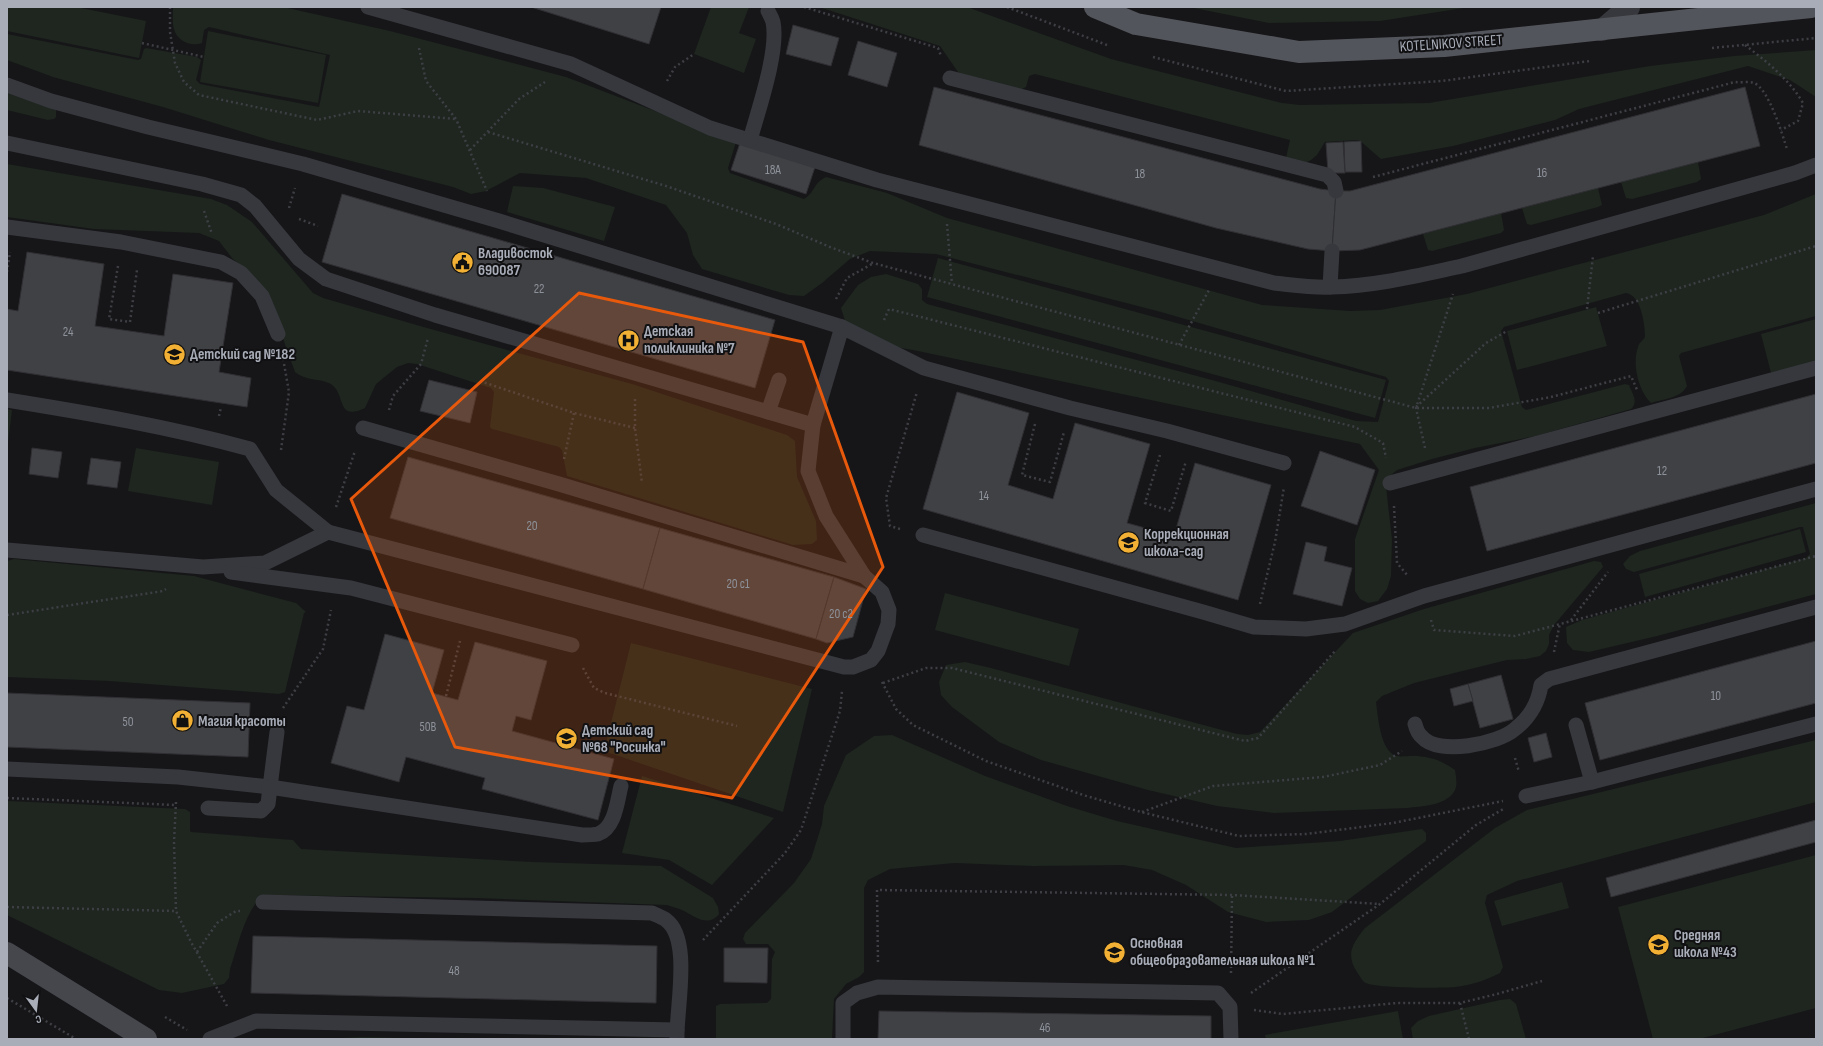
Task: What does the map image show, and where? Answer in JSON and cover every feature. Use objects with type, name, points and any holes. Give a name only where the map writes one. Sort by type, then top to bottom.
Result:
[{"type":"main road","name":"KOTELNIKOV STREET","points":[[1095,7],[1136,24],[1299,52],[1444,46],[1811,7]]},
{"type":"street","points":[[1602,30],[1629,7]]},
{"type":"street","points":[[7,952],[146,1039]]},
{"type":"lane","points":[[368,7],[571,64],[710,128],[877,180],[1274,283],[1330,287],[1414,276],[1462,266],[1795,174],[1816,165]]},
{"type":"lane","points":[[750,140],[770,69],[774,36],[773,21],[768,11]]},
{"type":"lane","points":[[950,78],[1327,175],[1334,182],[1336,191]]},
{"type":"lane","points":[[7,85],[50,101],[148,128],[303,164],[499,221],[842,328],[924,368],[1070,408],[1167,431],[1284,463]]},
{"type":"lane","points":[[7,143],[202,184],[241,195],[255,206],[300,259],[326,279],[435,315],[813,425]]},
{"type":"lane","points":[[7,227],[121,242],[221,262],[241,272],[262,296],[278,334]]},
{"type":"lane","points":[[1330,287],[1332,251]]},
{"type":"lane","points":[[7,400],[84,412],[216,440],[250,449],[276,490],[328,532],[844,667],[853,667],[871,660],[878,651],[888,624],[889,610],[882,592],[864,576],[826,516],[808,471],[813,425],[842,328]]},
{"type":"lane","points":[[1390,483],[1816,368]]},
{"type":"lane","points":[[768,412],[779,380]]},
{"type":"lane","points":[[363,428],[559,484],[864,576]]},
{"type":"lane","points":[[923,535],[1254,627],[1306,630],[1346,624],[1424,596],[1816,489]]},
{"type":"lane","points":[[203,567],[265,563],[328,532]]},
{"type":"lane","points":[[7,550],[203,567],[350,588],[572,645]]},
{"type":"lane","points":[[1415,724],[1422,738],[1437,746],[1450,748],[1480,744],[1515,730],[1527,718],[1538,701],[1541,685],[1549,680],[1816,607]]},
{"type":"lane","points":[[1526,796],[1592,782],[1816,724]]},
{"type":"lane","points":[[1576,725],[1592,782]]},
{"type":"lane","points":[[208,808],[261,811],[268,804],[278,732]]},
{"type":"lane","points":[[7,770],[178,777],[270,787],[582,835],[598,834],[608,827],[614,814],[621,786]]},
{"type":"lane","points":[[210,1039],[241,1025],[256,1021],[677,1034],[682,961],[680,945],[672,927],[666,920],[652,913],[263,902]]},
{"type":"lane","points":[[843,1039],[843,1003],[857,993],[878,987],[1218,993],[1230,1007],[1232,1039]]},
{"type":"path","points":[[170,7],[170,32],[175,63],[184,82],[199,96],[317,120],[358,111],[456,119]]},
{"type":"path","points":[[804,7],[938,48],[950,78]]},
{"type":"path","points":[[412,19],[426,81],[456,119],[499,221]]},
{"type":"path","points":[[142,43],[204,57]]},
{"type":"path","points":[[1744,45],[1767,62],[1789,83],[1795,89],[1803,103],[1798,121],[1781,130]]},
{"type":"path","points":[[660,105],[666,82],[675,67],[694,54]]},
{"type":"path","points":[[1373,177],[1735,82],[1753,83],[1761,88],[1781,130],[1795,174]]},
{"type":"path","points":[[470,150],[519,99]]},
{"type":"path","points":[[488,132],[666,186],[776,224],[873,263],[1416,408],[1489,408],[1551,397],[1631,376]]},
{"type":"path","points":[[274,230],[287,215],[303,164]]},
{"type":"path","points":[[202,184],[203,207],[221,262]]},
{"type":"path","points":[[945,198],[952,284]]},
{"type":"path","points":[[287,215],[318,226]]},
{"type":"path","points":[[1587,309],[1597,229]]},
{"type":"path","points":[[121,242],[109,319],[130,322],[140,246]]},
{"type":"path","points":[[1598,313],[1816,246]]},
{"type":"path","points":[[824,322],[847,278],[873,263]]},
{"type":"path","points":[[1431,472],[1416,408],[1462,266]]},
{"type":"path","points":[[1179,345],[1220,269]]},
{"type":"path","points":[[884,321],[889,309],[902,312],[1355,427],[1372,436]]},
{"type":"path","points":[[393,396],[421,364],[435,315]]},
{"type":"path","points":[[1416,408],[1486,343],[1506,330]]},
{"type":"path","points":[[276,490],[289,392],[278,334]]},
{"type":"path","points":[[890,526],[886,498],[924,368]]},
{"type":"path","points":[[635,372],[634,428],[645,510]]},
{"type":"path","points":[[480,381],[574,413],[634,428]]},
{"type":"path","points":[[1041,400],[1022,476],[1050,482],[1070,408]]},
{"type":"path","points":[[559,484],[574,413]]},
{"type":"path","points":[[334,513],[363,428]]},
{"type":"path","points":[[1167,431],[1145,503],[1171,511],[1194,438]]},
{"type":"path","points":[[1254,627],[1274,542],[1286,479],[1284,463]]},
{"type":"path","points":[[1394,508],[1397,563]]},
{"type":"path","points":[[1570,621],[1634,539]]},
{"type":"path","points":[[1434,630],[1515,636],[1816,556]]},
{"type":"path","points":[[7,615],[163,591],[203,567]]},
{"type":"path","points":[[283,708],[323,649],[335,587]]},
{"type":"path","points":[[883,683],[926,668],[952,668],[1245,741],[1258,738],[1366,617]]},
{"type":"path","points":[[446,696],[466,618]]},
{"type":"path","points":[[572,645],[580,653],[585,676],[594,688],[605,693],[737,726]]},
{"type":"path","points":[[871,660],[896,709],[913,725],[986,760],[1083,795],[1141,812],[1238,836],[1306,834],[1394,823],[1526,796]]},
{"type":"path","points":[[682,961],[785,853],[801,830],[840,711]]},
{"type":"path","points":[[1508,734],[1526,796]]},
{"type":"path","points":[[1141,812],[1213,786],[1323,777],[1380,765],[1422,738]]},
{"type":"path","points":[[176,796],[174,842],[176,911],[210,976],[229,1009],[241,1025]]},
{"type":"path","points":[[1230,1007],[1380,904],[1476,825],[1526,796]]},
{"type":"path","points":[[7,798],[176,805]]},
{"type":"path","points":[[878,987],[876,890],[1232,895],[1380,904]]},
{"type":"path","points":[[1230,1007],[1232,895]]},
{"type":"path","points":[[7,907],[176,911]]},
{"type":"path","points":[[1230,1007],[1283,1014],[1397,1003],[1460,1003],[1542,981]]},
{"type":"path","points":[[7,998],[76,1039]]},
{"type":"path","points":[[1460,1003],[1469,1039]]},
{"type":"highlighted area","points":[[579,293],[803,342],[883,567],[732,798],[455,747],[351,499]]},
{"type":"shaded area","points":[[7,7],[76,7],[146,21],[139,58],[7,31]]},
{"type":"shaded area","points":[[173,7],[283,7],[390,31],[566,77],[736,142],[728,168],[730,173],[804,199],[808,197],[821,180],[826,177],[887,193],[947,218],[1262,305],[1350,311],[1380,310],[1467,294],[1764,215],[1816,194],[1816,316],[1681,353],[1679,356],[1687,386],[1676,396],[1651,403],[1646,398],[1637,376],[1636,354],[1639,344],[1645,337],[1645,331],[1639,304],[1631,295],[1626,293],[1504,327],[1501,331],[1522,407],[1526,410],[1625,384],[1629,385],[1633,394],[1635,400],[1633,406],[1631,409],[1536,436],[1475,448],[1397,470],[1389,477],[1386,487],[1392,539],[1391,576],[1387,589],[1378,601],[1368,603],[1360,599],[1355,591],[1355,539],[1379,470],[1360,444],[913,350],[883,345],[847,327],[841,308],[858,285],[871,277],[886,274],[918,284],[922,289],[922,300],[927,304],[1212,380],[1356,421],[1378,422],[1389,381],[1386,377],[1161,312],[936,254],[870,251],[850,259],[804,296],[789,295],[702,269],[693,255],[687,233],[666,205],[586,178],[520,173],[486,191],[471,194],[453,187],[269,140],[163,107],[53,77],[7,60],[7,34],[138,60],[141,59],[144,49],[146,48],[197,57],[201,60],[196,80],[200,84],[319,107],[330,55],[209,27],[204,30],[202,43],[193,44],[185,42],[178,37],[174,29]]},
{"type":"shaded area","points":[[711,7],[749,7],[739,33],[756,39],[744,73],[694,54]]},
{"type":"shaded area","points":[[819,7],[967,7],[1111,59],[1282,103],[1300,105],[1429,103],[1650,66],[1734,56],[1816,50],[1816,97],[1790,80],[1748,66],[1579,109],[1555,120],[1453,146],[1381,159],[1359,140],[1325,142],[1317,155],[1303,164],[1286,158],[1290,140],[1035,74],[1029,76],[1026,87],[1020,90],[966,77],[958,72],[940,46]]},
{"type":"shaded area","points":[[1189,7],[1470,7],[1380,21],[1269,23]]},
{"type":"shaded area","points":[[208,31],[326,55],[318,103],[200,82]]},
{"type":"shaded area","points":[[7,93],[56,110],[56,117],[48,120],[7,110]]},
{"type":"shaded area","points":[[1698,162],[1701,179],[1697,182],[1632,199],[1626,198],[1621,182]]},
{"type":"shaded area","points":[[7,164],[211,199],[227,205],[252,222],[313,293],[323,298],[632,384],[787,435],[795,441],[797,477],[816,521],[817,540],[812,544],[793,545],[567,476],[562,450],[559,447],[492,429],[490,427],[494,392],[491,388],[417,364],[408,363],[397,367],[376,384],[365,408],[350,412],[345,409],[336,388],[331,384],[303,377],[295,372],[266,291],[232,258],[219,241],[199,233],[94,229],[7,217]]},
{"type":"shaded area","points":[[513,186],[543,188],[615,207],[604,241],[507,212]]},
{"type":"shaded area","points":[[1598,188],[1602,205],[1531,225],[1527,224],[1522,208]]},
{"type":"shaded area","points":[[1501,213],[1504,230],[1501,233],[1432,251],[1428,250],[1423,234]]},
{"type":"shaded area","points":[[938,258],[1386,380],[1375,418],[927,297]]},
{"type":"shaded area","points":[[1596,307],[1607,346],[1517,370],[1507,331]]},
{"type":"shaded area","points":[[1816,319],[1816,361],[1771,373],[1761,334]]},
{"type":"shaded area","points":[[7,409],[12,410],[7,451]]},
{"type":"shaded area","points":[[136,448],[219,462],[212,505],[128,491]]},
{"type":"shaded area","points":[[1816,503],[1816,594],[1657,636],[1589,652],[1573,650],[1567,643],[1566,627],[1582,620],[1806,558],[1810,554],[1803,527],[1800,527],[1634,572],[1626,569],[1623,564],[1630,556],[1640,551]]},
{"type":"shaded area","points":[[1800,529],[1806,552],[1645,597],[1639,574]]},
{"type":"shaded area","points":[[14,559],[194,576],[296,603],[306,612],[304,613],[285,692],[279,694],[109,681],[7,677],[7,561]]},
{"type":"shaded area","points":[[1594,561],[1601,562],[1603,567],[1554,625],[1549,635],[1549,644],[1546,651],[1540,656],[1526,659],[1507,660],[1414,683],[1382,696],[1376,702],[1383,740],[1391,753],[1396,756],[1418,756],[1429,758],[1440,761],[1455,770],[1455,790],[1450,797],[1439,803],[1426,806],[1274,813],[1217,806],[1148,790],[1041,760],[999,742],[952,707],[941,695],[939,682],[946,665],[965,662],[1237,734],[1248,735],[1260,732],[1353,633],[1424,609]]},
{"type":"shaded area","points":[[945,593],[1079,629],[1069,666],[935,630]]},
{"type":"shaded area","points":[[631,643],[812,689],[783,812],[604,751]]},
{"type":"shaded area","points":[[892,735],[985,776],[1067,806],[1117,821],[1236,848],[1340,841],[1422,829],[1426,833],[1426,841],[1332,912],[1309,920],[1266,922],[1228,912],[1186,885],[1152,870],[1124,865],[1033,866],[955,863],[890,869],[868,880],[864,888],[864,972],[859,977],[846,984],[834,999],[832,1039],[716,1039],[716,1006],[720,1004],[767,1003],[771,999],[772,959],[775,952],[768,944],[746,944],[743,939],[745,933],[794,883],[811,859],[822,824],[824,806],[846,755],[874,736]]},
{"type":"shaded area","points":[[1816,740],[1816,802],[1517,881],[1487,895],[1485,903],[1503,967],[1500,973],[1495,976],[1479,982],[1456,987],[1393,987],[1380,986],[1364,982],[1353,966],[1351,954],[1352,949],[1365,928],[1495,828],[1527,810]]},
{"type":"shaded area","points":[[642,776],[774,818],[712,885],[669,860],[622,853]]},
{"type":"shaded area","points":[[7,801],[185,809],[190,812],[191,832],[293,840],[301,849],[532,862],[661,866],[713,898],[718,907],[719,914],[710,920],[701,920],[680,909],[667,905],[477,898],[263,895],[251,910],[247,919],[230,969],[229,978],[224,984],[182,993],[159,990],[7,915]]},
{"type":"shaded area","points":[[1816,855],[1816,1008],[1699,1039],[1653,1039],[1618,907]]},
{"type":"shaded area","points":[[1562,882],[1569,908],[1502,926],[1494,901]]},
{"type":"shaded area","points":[[1510,999],[1516,1004],[1526,1039],[1413,1039],[1411,1028],[1418,1021],[1429,1016]]},
{"type":"shaded area","points":[[1398,1011],[1403,1039],[1266,1039],[1265,1035]]},
{"type":"shaded area","points":[[361,1037],[449,1039],[325,1039]]},
{"type":"building","points":[[531,7],[661,7],[649,44]]},
{"type":"building","points":[[793,25],[839,38],[831,66],[786,54]]},
{"type":"building","points":[[858,41],[897,53],[887,87],[848,75]]},
{"type":"building","points":[[934,87],[1320,189],[1336,191],[1332,251],[1308,249],[1216,228],[919,145]]},
{"type":"building","points":[[1745,87],[1760,146],[1360,250],[1332,251],[1336,191],[1350,191]]},
{"type":"building","points":[[1361,141],[1362,172],[1345,172],[1344,142]]},
{"type":"building","points":[[1343,142],[1345,173],[1328,173],[1326,143]]},
{"type":"building","points":[[740,143],[815,167],[806,194],[731,170]]},
{"type":"building","points":[[342,194],[775,320],[755,388],[322,262]]},
{"type":"building","points":[[27,252],[104,264],[95,326],[164,336],[173,274],[233,283],[219,372],[251,378],[247,407],[7,370],[7,309],[18,311]]},
{"type":"building","points":[[429,380],[477,392],[470,423],[420,411]]},
{"type":"building","points":[[957,392],[1029,413],[1008,485],[1053,499],[1075,423],[1150,444],[1127,523],[1174,536],[1195,463],[1271,485],[1238,600],[923,509]]},
{"type":"building","points":[[1816,394],[1816,463],[1487,551],[1470,487]]},
{"type":"building","points":[[32,448],[62,452],[58,478],[29,474]]},
{"type":"building","points":[[1320,451],[1375,470],[1357,525],[1301,506]]},
{"type":"building","points":[[408,457],[660,528],[643,589],[390,518]]},
{"type":"building","points":[[91,458],[121,462],[117,488],[87,484]]},
{"type":"building","points":[[660,528],[834,577],[816,639],[643,589]]},
{"type":"building","points":[[1306,542],[1327,547],[1324,561],[1352,568],[1342,606],[1293,594]]},
{"type":"building","points":[[834,577],[866,589],[853,637],[827,643],[816,639]]},
{"type":"building","points":[[385,634],[444,650],[432,693],[458,700],[475,642],[547,661],[531,720],[516,716],[512,731],[614,759],[598,820],[482,789],[485,778],[406,757],[399,782],[331,763],[347,706],[364,710]]},
{"type":"building","points":[[1816,641],[1816,703],[1600,760],[1585,703]]},
{"type":"building","points":[[1501,675],[1513,719],[1480,728],[1468,684]]},
{"type":"building","points":[[1468,684],[1473,701],[1454,706],[1450,689]]},
{"type":"building","points":[[7,693],[250,703],[248,757],[7,747]]},
{"type":"building","points":[[1546,733],[1552,757],[1534,762],[1528,738]]},
{"type":"building","points":[[1816,820],[1816,842],[1611,897],[1606,878]]},
{"type":"building","points":[[253,936],[657,946],[656,1003],[251,993]]},
{"type":"building","points":[[724,948],[768,948],[767,983],[724,982]]},
{"type":"building","points":[[879,1011],[1211,1016],[1211,1039],[878,1039]]},
{"type":"place","name":"Владивосток 690087","points":[[463,262]]},
{"type":"place","name":"Детская поликлиника №7","points":[[629,340]]},
{"type":"place","name":"Детский сад №182","points":[[175,354]]},
{"type":"place","name":"Коррекционная школа-сад","points":[[1128,543]]},
{"type":"place","name":"Магия красоты","points":[[182,721]]},
{"type":"place","name":"Детский сад №68 \"Росинка\"","points":[[566,739]]},
{"type":"place","name":"Средняя школа №43","points":[[1659,944]]},
{"type":"place","name":"Основная общеобразовательная школа №1","points":[[1115,952]]}]
